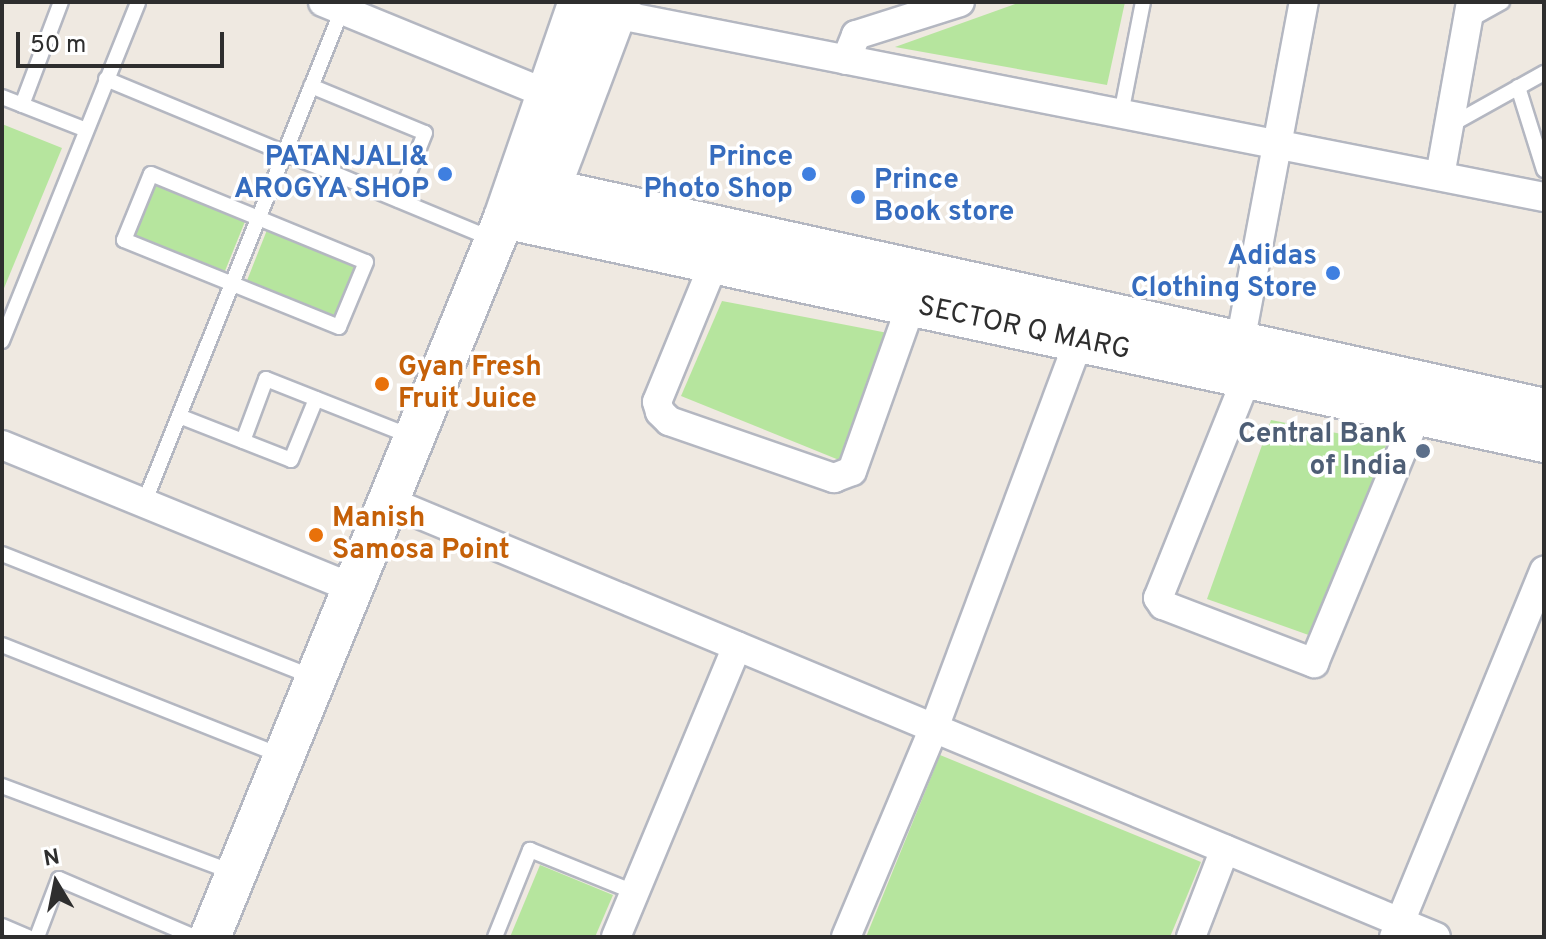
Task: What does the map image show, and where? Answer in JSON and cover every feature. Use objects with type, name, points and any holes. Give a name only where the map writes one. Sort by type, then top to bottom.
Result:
[{"type":"street","points":[[846,60],[856,35],[960,2]]},
{"type":"street","points":[[1304,2],[1277,144],[1245,360],[1158,598],[1163,605],[1314,663],[1417,414]]},
{"type":"street","points":[[331,5],[562,100]]},
{"type":"street","points":[[210,937],[414,438],[520,211],[597,6],[846,60],[1544,197]]},
{"type":"street","points":[[1440,176],[1470,12]]},
{"type":"street","points":[[520,211],[917,288],[1245,360],[1544,409]]},
{"type":"street","name":"SECTOR Q MARG","points":[[520,211],[714,263],[917,288]]},
{"type":"street","points":[[714,263],[657,402],[660,412],[669,421],[834,478],[852,471],[917,288]]},
{"type":"street","points":[[846,937],[934,728],[1085,325]]},
{"type":"street","points":[[1245,360],[1417,414],[1544,442]]},
{"type":"street","points":[[2,445],[353,588]]},
{"type":"street","points":[[388,501],[1225,849],[1397,929],[1436,937]]},
{"type":"street","points":[[1397,929],[1544,571]]},
{"type":"street","points":[[616,937],[737,646]]},
{"type":"street","points":[[1191,937],[1225,849]]},
{"type":"lane","points":[[22,105],[61,2]]},
{"type":"lane","points":[[2,341],[138,2]]},
{"type":"lane","points":[[1121,114],[1143,2]]},
{"type":"lane","points":[[1470,12],[1502,2]]},
{"type":"lane","points":[[144,503],[311,86],[331,5]]},
{"type":"lane","points":[[1449,126],[1544,73]]},
{"type":"lane","points":[[106,79],[398,200],[520,211]]},
{"type":"lane","points":[[311,86],[425,133],[398,200]]},
{"type":"lane","points":[[1518,87],[1544,170]]},
{"type":"lane","points":[[2,97],[86,130]]},
{"type":"lane","points":[[151,174],[366,262],[339,327],[232,284],[124,240],[151,174]]},
{"type":"lane","points":[[243,441],[266,379],[414,438]]},
{"type":"lane","points":[[179,416],[291,460],[316,399]]},
{"type":"lane","points":[[2,554],[315,678]]},
{"type":"lane","points":[[2,645],[284,756]]},
{"type":"lane","points":[[2,786],[236,873]]},
{"type":"lane","points":[[495,937],[530,850],[634,892]]},
{"type":"lane","points":[[37,937],[59,879],[195,937]]},
{"type":"lane","points":[[2,926],[28,937]]},
{"type":"green space","points":[[1021,2],[1125,2],[1107,85],[895,47]]},
{"type":"green space","points":[[2,124],[62,148],[2,293]]},
{"type":"green space","points":[[155,184],[246,219],[225,271],[134,235]]},
{"type":"green space","points":[[267,230],[357,266],[336,318],[246,283]]},
{"type":"green space","points":[[722,301],[893,334],[844,462],[681,396]]},
{"type":"green space","points":[[1271,420],[1387,443],[1317,638],[1207,599]]},
{"type":"green space","points":[[940,755],[1201,862],[1170,937],[866,937]]},
{"type":"green space","points":[[540,865],[613,895],[595,937],[510,937]]},
{"type":"place","name":"PATANJALI& AROGYA SHOP","points":[[445,174]]},
{"type":"place","name":"Prince Photo Shop","points":[[809,174]]},
{"type":"place","name":"Prince Book store","points":[[858,197]]},
{"type":"place","name":"Adidas Clothing Store","points":[[1333,273]]},
{"type":"place","name":"Gyan Fresh Fruit Juice","points":[[382,384]]},
{"type":"place","name":"Central Bank of India","points":[[1423,451]]},
{"type":"place","name":"Manish Samosa Point","points":[[316,535]]}]
